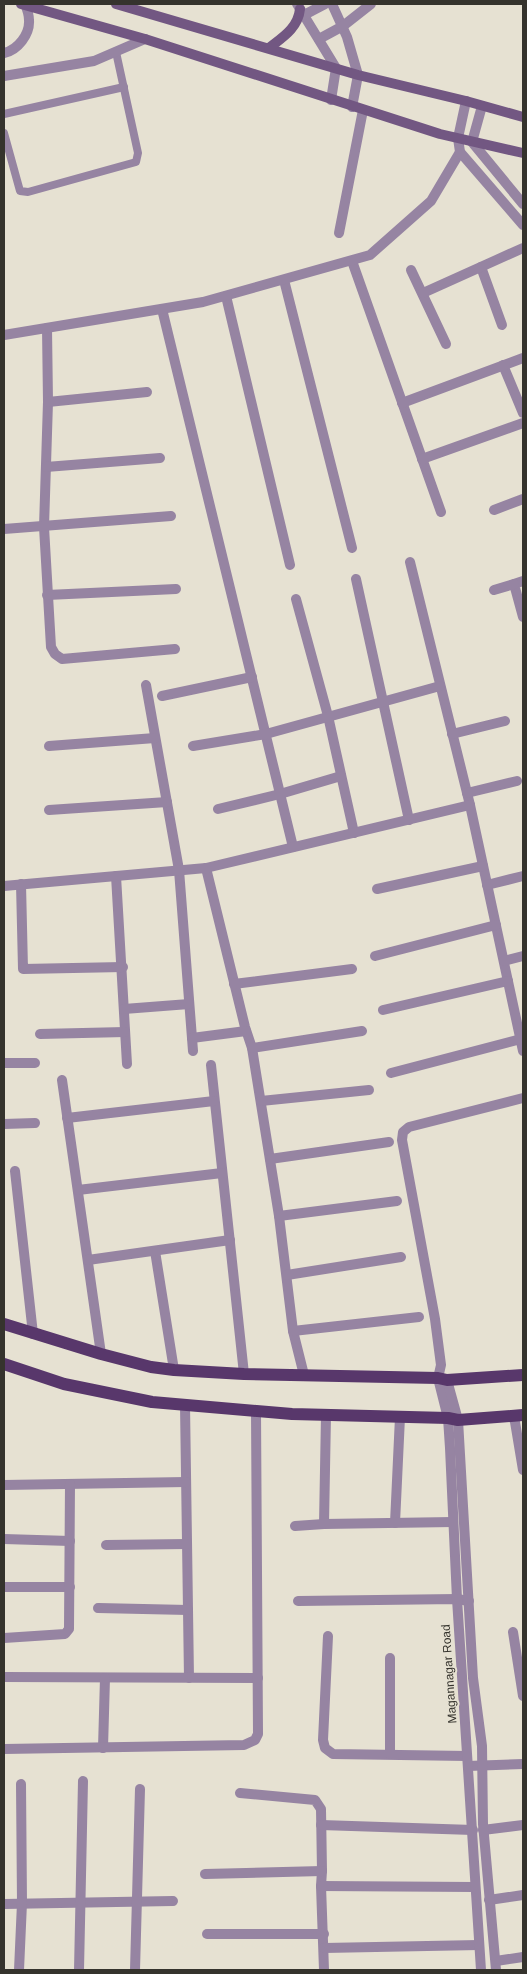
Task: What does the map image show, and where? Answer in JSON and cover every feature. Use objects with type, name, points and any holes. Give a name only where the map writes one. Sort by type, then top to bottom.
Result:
[{"type":"main road","points":[[24,4],[145,38],[440,134],[523,153]]},
{"type":"main road","points":[[116,4],[358,75],[466,101],[523,118]]},
{"type":"main road","points":[[269,48],[293,28],[299,18],[300,9]]},
{"type":"main road","points":[[4,1324],[101,1354],[151,1367],[174,1370],[244,1374],[443,1379],[523,1375]]},
{"type":"main road","points":[[4,1364],[64,1384],[152,1402],[326,1415],[453,1419],[519,1415]]},
{"type":"street","points":[[4,53],[9,52],[21,42],[27,32],[29,19],[24,4]]},
{"type":"street","points":[[325,4],[300,9],[336,68],[331,100]]},
{"type":"street","points":[[332,4],[343,26],[358,75],[358,108],[339,233]]},
{"type":"street","points":[[319,39],[343,26],[372,4]]},
{"type":"street","points":[[4,76],[94,61],[145,38]]},
{"type":"street","points":[[466,101],[458,138],[460,152],[523,224]]},
{"type":"street","points":[[482,106],[472,142],[523,204]]},
{"type":"street","points":[[4,335],[203,302],[370,255],[431,202],[460,152]]},
{"type":"street","points":[[423,293],[523,248]]},
{"type":"street","points":[[352,261],[441,512]]},
{"type":"street","points":[[481,267],[502,325]]},
{"type":"street","points":[[411,270],[446,344]]},
{"type":"street","points":[[284,280],[352,548]]},
{"type":"street","points":[[226,296],[290,565]]},
{"type":"street","points":[[162,309],[293,847]]},
{"type":"street","points":[[47,328],[48,402],[44,527],[51,647],[54,654],[62,659],[175,649]]},
{"type":"street","points":[[402,403],[523,358]]},
{"type":"street","points":[[503,365],[523,413]]},
{"type":"street","points":[[48,402],[147,392]]},
{"type":"street","points":[[422,459],[523,423]]},
{"type":"street","points":[[46,467],[160,458]]},
{"type":"street","points":[[494,510],[523,499]]},
{"type":"street","points":[[4,529],[171,516]]},
{"type":"street","points":[[410,562],[470,805],[523,1051]]},
{"type":"street","points":[[356,580],[408,820]]},
{"type":"street","points":[[494,590],[519,583],[523,617]]},
{"type":"street","points":[[47,595],[176,589]]},
{"type":"street","points":[[296,599],[328,716],[354,833]]},
{"type":"street","points":[[162,696],[252,677]]},
{"type":"street","points":[[146,685],[179,870],[193,1051]]},
{"type":"street","points":[[193,746],[266,734],[440,686]]},
{"type":"street","points":[[452,734],[505,721]]},
{"type":"street","points":[[48,746],[155,738]]},
{"type":"street","points":[[218,809],[280,794],[341,776]]},
{"type":"street","points":[[467,793],[517,781]]},
{"type":"street","points":[[49,810],[167,802]]},
{"type":"street","points":[[4,886],[206,868],[470,805]]},
{"type":"street","points":[[377,889],[483,866]]},
{"type":"street","points":[[206,868],[246,1031],[252,1048],[279,1216],[293,1331],[304,1375]]},
{"type":"street","points":[[116,876],[123,967],[127,1064]]},
{"type":"street","points":[[487,885],[523,876]]},
{"type":"street","points":[[21,884],[23,969],[123,967]]},
{"type":"street","points":[[375,956],[496,924]]},
{"type":"street","points":[[504,961],[523,956]]},
{"type":"street","points":[[234,984],[352,969]]},
{"type":"street","points":[[383,1010],[508,981]]},
{"type":"street","points":[[124,1009],[189,1004]]},
{"type":"street","points":[[192,1038],[246,1031]]},
{"type":"street","points":[[252,1048],[362,1031]]},
{"type":"street","points":[[40,1034],[125,1032]]},
{"type":"street","points":[[391,1073],[521,1039]]},
{"type":"street","points":[[4,1063],[35,1063]]},
{"type":"street","points":[[211,1065],[244,1374]]},
{"type":"street","points":[[62,1080],[101,1354]]},
{"type":"street","points":[[261,1101],[369,1090]]},
{"type":"street","points":[[453,1419],[443,1379],[435,1319],[402,1132],[409,1127],[523,1098]]},
{"type":"street","points":[[67,1118],[214,1101]]},
{"type":"street","points":[[4,1124],[35,1123]]},
{"type":"street","points":[[270,1159],[389,1142]]},
{"type":"street","points":[[15,1171],[33,1334]]},
{"type":"street","points":[[78,1190],[222,1173]]},
{"type":"street","points":[[279,1216],[397,1201]]},
{"type":"street","points":[[88,1260],[230,1240]]},
{"type":"street","points":[[155,1251],[174,1370]]},
{"type":"street","points":[[287,1275],[401,1258]]},
{"type":"street","points":[[293,1331],[419,1317]]},
{"type":"street","points":[[185,1405],[189,1678]]},
{"type":"street","points":[[4,1749],[244,1745],[255,1740],[258,1734],[256,1411]]},
{"type":"street","points":[[324,1524],[326,1415]]},
{"type":"street","points":[[519,1415],[523,1470]]},
{"type":"street","points":[[395,1523],[400,1417]]},
{"type":"street","name":"Magannagar Road","points":[[453,1419],[453,1522],[468,1761],[489,1900],[496,1965]]},
{"type":"street","name":"Magannagar Road","points":[[453,1419],[469,1601],[473,1678],[483,1767],[474,1887],[481,1970]]},
{"type":"street","points":[[4,1485],[186,1482]]},
{"type":"street","points":[[4,1638],[65,1634],[69,1629],[70,1484]]},
{"type":"street","points":[[295,1526],[453,1522]]},
{"type":"street","points":[[4,1539],[70,1540]]},
{"type":"street","points":[[106,1545],[187,1544]]},
{"type":"street","points":[[4,1588],[70,1587]]},
{"type":"street","points":[[298,1601],[457,1599],[469,1601]]},
{"type":"street","points":[[98,1608],[188,1610]]},
{"type":"street","points":[[513,1632],[523,1696]]},
{"type":"street","points":[[328,1636],[323,1740],[326,1748],[333,1754],[390,1754],[468,1761],[483,1767],[523,1764]]},
{"type":"street","points":[[390,1658],[390,1754]]},
{"type":"street","points":[[4,1677],[258,1678]]},
{"type":"street","points":[[104,1748],[105,1678]]},
{"type":"street","points":[[79,1970],[84,1781]]},
{"type":"street","points":[[19,1970],[22,1903],[21,1784]]},
{"type":"street","points":[[135,1970],[140,1789]]},
{"type":"street","points":[[240,1793],[315,1800],[321,1809],[324,1970]]},
{"type":"street","points":[[321,1825],[478,1830],[523,1826]]},
{"type":"street","points":[[205,1874],[322,1871]]},
{"type":"street","points":[[321,1886],[474,1887]]},
{"type":"street","points":[[489,1900],[523,1895]]},
{"type":"street","points":[[4,1904],[173,1900]]},
{"type":"street","points":[[207,1934],[324,1934]]},
{"type":"street","points":[[324,1948],[479,1945]]},
{"type":"street","points":[[496,1965],[523,1957]]},
{"type":"lane","points":[[4,133],[20,191],[28,192],[136,162],[138,153],[116,52]]},
{"type":"lane","points":[[4,114],[124,87]]}]
